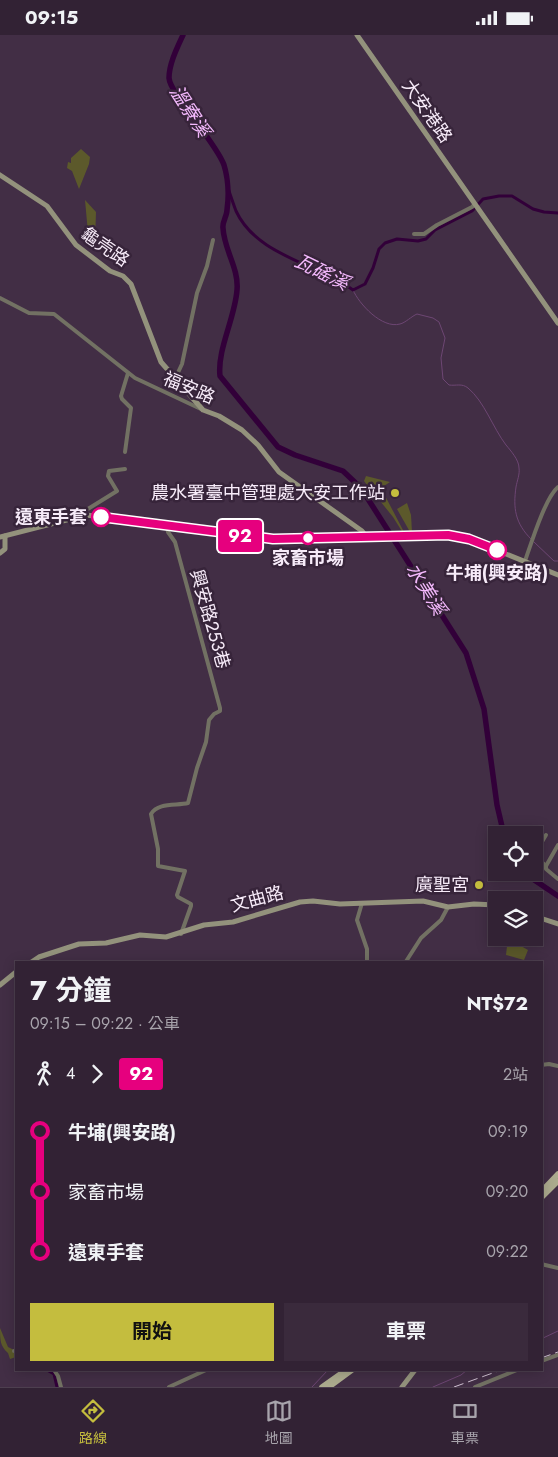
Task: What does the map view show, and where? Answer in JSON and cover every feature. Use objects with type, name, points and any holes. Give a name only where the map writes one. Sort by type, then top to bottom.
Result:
[{"type":"main road","points":[[543,1190],[558,1174]]},
{"type":"main road","points":[[543,1196],[558,1181]]},
{"type":"main road","points":[[322,1387],[345,1371]]},
{"type":"main road","points":[[329,1387],[351,1371]]},
{"type":"street","name":"大安港路","points":[[358,35],[558,323]]},
{"type":"street","name":"龜壳路","points":[[0,175],[47,206],[76,245],[110,271],[127,279],[131,284],[158,358],[203,410]]},
{"type":"street","points":[[414,234],[424,234],[437,225],[476,206]]},
{"type":"street","points":[[175,379],[182,363],[197,293],[207,266],[213,240]]},
{"type":"street","name":"福安路","points":[[0,298],[29,313],[54,314],[128,373],[154,388],[219,416],[242,430],[258,445],[279,472],[354,525],[366,536]]},
{"type":"street","points":[[125,452],[131,408],[121,396],[128,373]]},
{"type":"street","points":[[81,515],[117,491],[108,476],[109,471],[125,469]]},
{"type":"street","points":[[525,561],[548,502],[558,487]]},
{"type":"street","points":[[0,553],[5,549],[3,536],[86,515],[273,539],[433,534],[458,536],[558,575]]},
{"type":"street","name":"興安路253巷","points":[[167,525],[168,532],[175,542],[220,708],[220,711],[210,717],[206,743],[188,803],[170,804],[154,809],[152,814],[158,849],[158,866],[182,869],[185,872],[177,895],[192,906],[181,933]]},
{"type":"street","points":[[354,525],[359,536]]},
{"type":"street","points":[[546,835],[534,855],[558,879]]},
{"type":"street","points":[[546,866],[558,845]]},
{"type":"street","name":"文曲路","points":[[33,961],[39,957],[79,944],[106,943],[140,935],[166,937],[204,925],[233,922],[300,902],[313,901],[340,904],[423,901],[448,907],[488,905]]},
{"type":"street","points":[[362,903],[357,921],[367,949],[367,961]]},
{"type":"street","points":[[406,961],[421,938],[441,920],[448,907]]},
{"type":"street","points":[[543,919],[558,924]]},
{"type":"street","points":[[0,985],[15,973]]},
{"type":"street","points":[[543,1065],[558,1066]]},
{"type":"street","points":[[543,1264],[558,1268]]},
{"type":"street","points":[[543,1360],[558,1355]]},
{"type":"street","points":[[55,1371],[61,1387]]},
{"type":"street","points":[[169,1387],[204,1371]]},
{"type":"street","points":[[402,1387],[413,1371]]},
{"type":"street","points":[[475,1387],[515,1371]]},
{"type":"shaded area","points":[[81,149],[90,157],[79,189],[72,171],[67,168],[68,162],[71,163],[71,158]]},
{"type":"shaded area","points":[[85,200],[96,212],[95,243],[88,233]]},
{"type":"shaded area","points":[[366,476],[390,482],[381,488],[403,533],[393,517],[364,481]]},
{"type":"shaded area","points":[[407,503],[411,515],[412,532],[410,532],[397,509]]},
{"type":"shaded area","points":[[507,946],[521,946],[528,950],[524,960],[506,955]]},
{"type":"shaded area","points":[[0,1328],[8,1347],[15,1350],[15,1357],[10,1359],[0,1339]]},
{"type":"waterway","name":"水美溪","points":[[183,35],[169,73],[171,85],[219,155],[224,165],[227,181],[228,205],[223,228],[236,274],[237,290],[236,301],[221,356],[220,376],[278,447],[295,455],[343,471],[361,488],[466,653],[484,709],[497,805],[502,826]]},
{"type":"waterway","name":"瓦磘溪","points":[[227,185],[236,211],[258,239],[272,249],[353,290],[365,284],[379,249],[385,243],[397,239],[418,241],[426,239],[435,230],[472,211],[483,199],[512,196],[533,209],[558,213]]},
{"type":"waterway","points":[[353,290],[360,302],[372,314],[386,323],[400,324],[417,314],[433,318],[439,322],[445,338],[441,358],[443,379],[449,385],[466,386],[474,393],[516,459],[519,465],[515,495],[516,515],[521,527],[531,539]]},
{"type":"waterway","points":[[534,542],[554,561],[558,561]]},
{"type":"waterway","name":"水美溪","points":[[536,881],[558,896]]},
{"type":"waterway","points":[[543,1338],[558,1331]]},
{"type":"waterway","points":[[49,1371],[54,1374],[57,1387]]},
{"type":"waterway","points":[[312,1387],[327,1371]]},
{"type":"waterway","points":[[433,1387],[466,1371]]},
{"type":"railway","points":[[543,1357],[558,1352]]},
{"type":"railway","points":[[454,1387],[498,1371]]},
{"type":"bus line","name":"92","points":[[101,517],[273,539],[448,535],[469,539],[497,550]]},
{"type":"place","name":"農水署臺中管理處大安工作站","points":[[395,493]]},
{"type":"place","name":"遠東手套","points":[[101,517]]},
{"type":"place","name":"家畜市場","points":[[308,538]]},
{"type":"place","name":"牛埔(興安路)","points":[[497,550]]},
{"type":"place","name":"廣聖宮","points":[[479,885]]},
{"type":"water label","name":"溫寮溪","points":[[190,111]]}]
